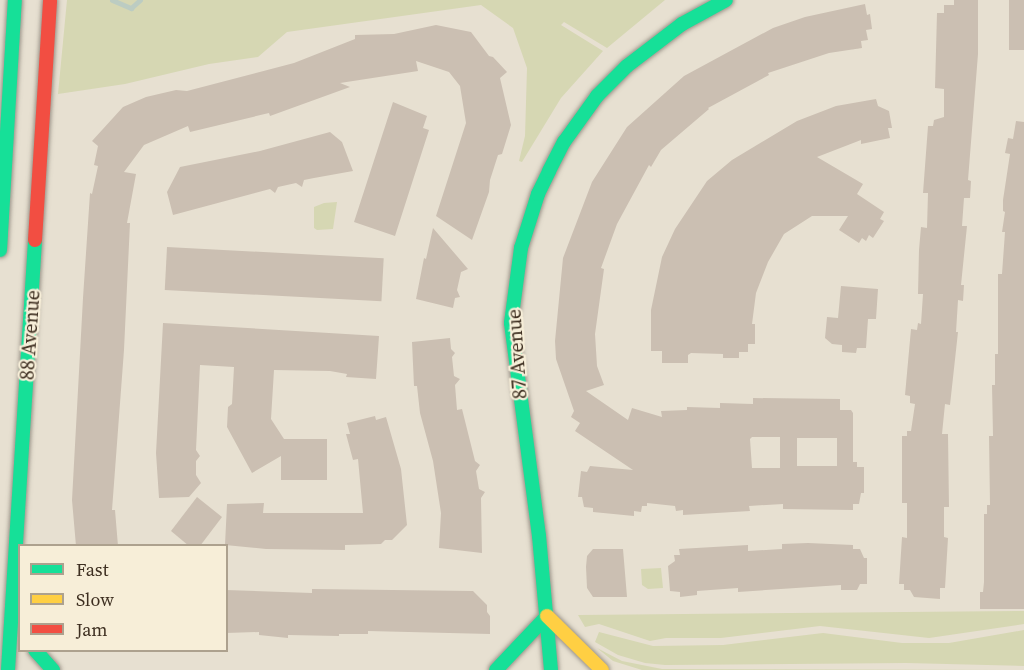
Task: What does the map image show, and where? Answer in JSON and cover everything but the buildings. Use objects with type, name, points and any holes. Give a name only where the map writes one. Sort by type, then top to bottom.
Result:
[{"type":"main road","points":[[0,250],[15,0]]},
{"type":"main road","name":"88 Avenue","points":[[20,544],[50,0]]},
{"type":"main road","name":"87 Avenue","points":[[551,670],[547,616],[511,323],[520,248],[538,194],[564,142],[597,96],[627,66],[682,24],[726,0]]},
{"type":"main road","name":"88 Avenue","points":[[8,670],[15,628],[18,574]]},
{"type":"main road","points":[[496,670],[547,616],[602,670]]},
{"type":"main road","points":[[36,652],[53,670]]},
{"type":"green space","points":[[67,0],[665,0],[607,48],[564,22],[561,25],[603,51],[561,98],[522,162],[519,161],[525,136],[527,68],[513,28],[481,5],[287,32],[258,57],[209,64],[125,84],[58,94]]},
{"type":"green space","points":[[337,202],[333,229],[317,230],[314,228],[314,207]]},
{"type":"green space","points":[[661,568],[663,588],[648,589],[642,585],[641,569]]},
{"type":"green space","points":[[1024,611],[1024,624],[929,638],[820,626],[721,638],[666,638],[650,641],[599,624],[585,627],[578,615]]},
{"type":"green space","points":[[1024,630],[1024,666],[906,663],[665,665],[645,663],[618,655],[595,642],[599,632],[653,646],[723,645],[823,633],[902,643],[949,643]]},
{"type":"green space","points":[[597,648],[622,661],[662,669],[1009,670],[642,670],[613,661]]},
{"type":"waterway","points":[[112,0],[131,8],[140,0]]},
{"type":"traffic: fast","points":[[0,250],[15,0]]},
{"type":"traffic: fast","points":[[551,670],[539,536],[511,323],[521,248],[538,194],[549,171],[564,142],[597,96],[627,66],[682,24],[726,0]]},
{"type":"traffic: fast","points":[[8,670],[35,240]]},
{"type":"traffic: fast","points":[[496,670],[547,616]]},
{"type":"traffic: fast","points":[[37,652],[53,670]]},
{"type":"traffic: slow","points":[[547,616],[602,670]]},
{"type":"traffic: jam","points":[[35,240],[50,0]]}]
